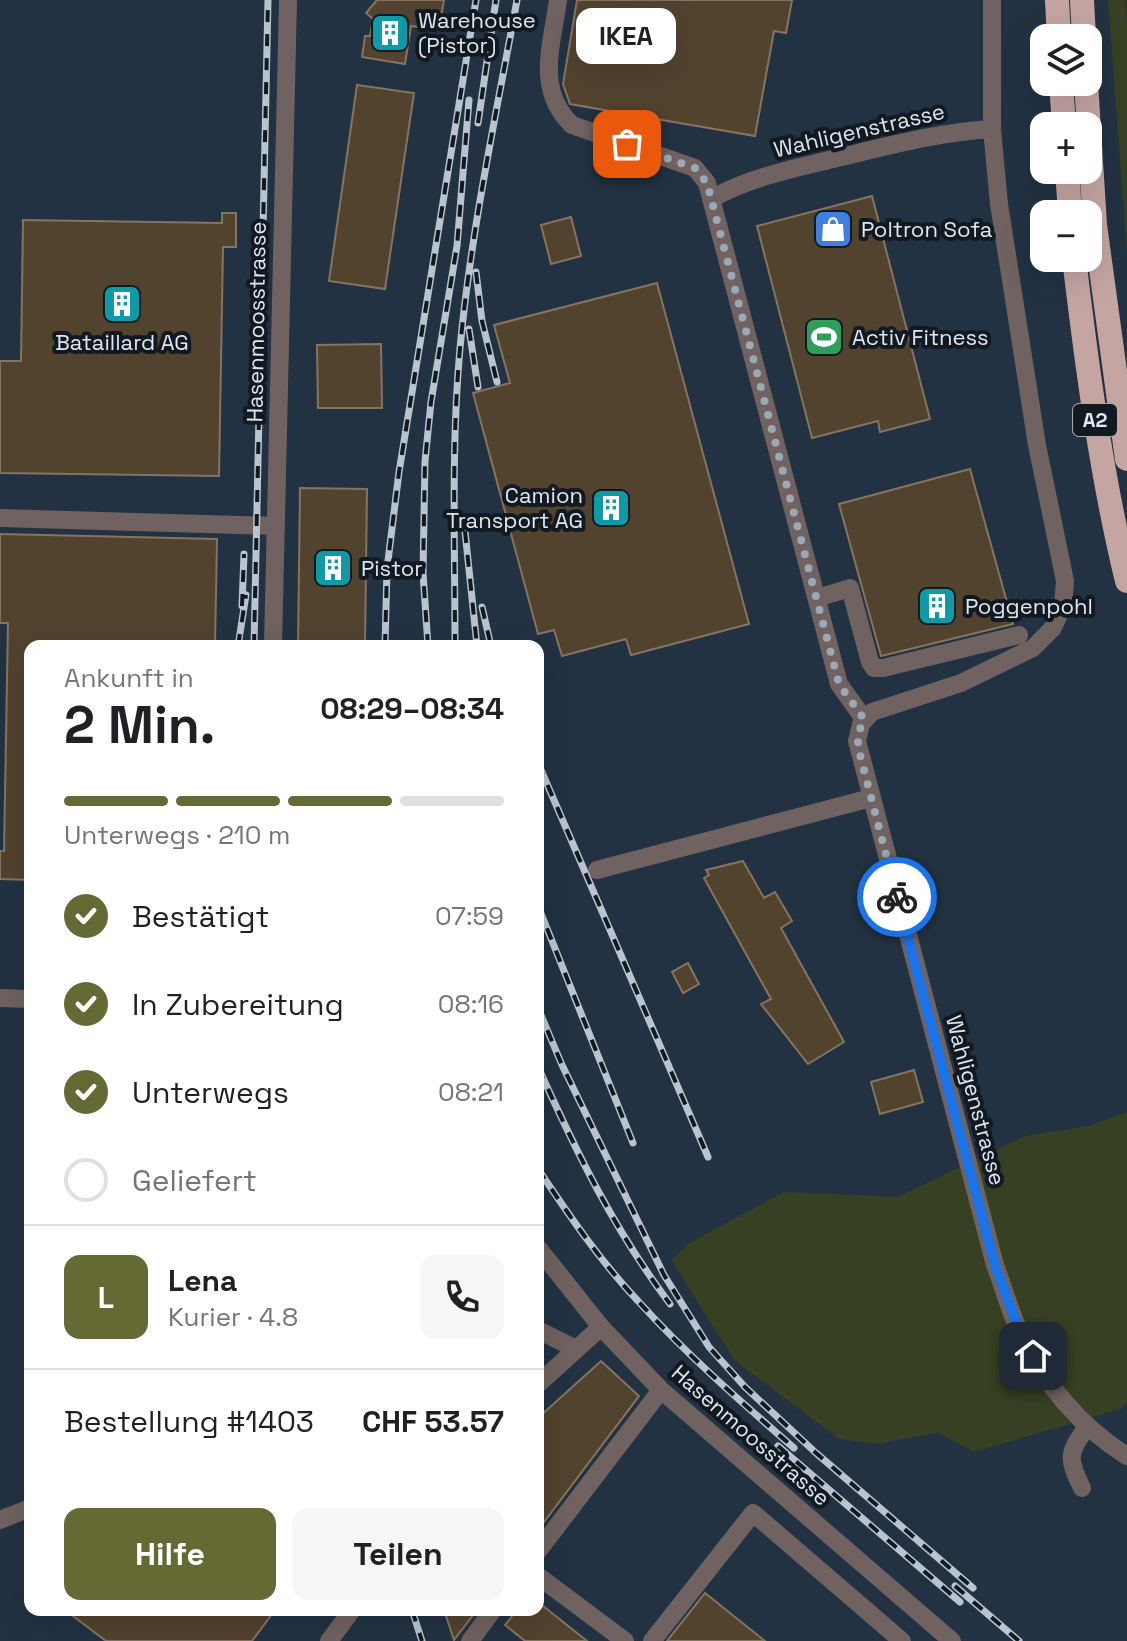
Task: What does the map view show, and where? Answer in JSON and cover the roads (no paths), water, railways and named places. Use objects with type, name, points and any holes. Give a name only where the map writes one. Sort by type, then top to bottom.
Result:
[{"type":"highway","points":[[1057,0],[1058,24]]},
{"type":"highway","points":[[1082,0],[1083,24]]},
{"type":"highway","name":"A2","points":[[1087,96],[1095,225],[1127,459]]},
{"type":"highway","name":"A2","points":[[1076,272],[1093,407],[1127,581]]},
{"type":"street","name":"Hasenmoosstrasse","points":[[273,640],[288,0]]},
{"type":"street","points":[[558,0],[548,77],[550,94],[561,114],[572,125],[695,168],[707,183],[839,684],[864,719],[892,704],[961,683],[1033,648],[1052,629],[1063,606],[1065,581],[1031,409],[999,204],[992,129],[992,0]]},
{"type":"street","name":"Wahligenstrasse","points":[[711,199],[742,183],[808,165],[953,131],[992,129]]},
{"type":"street","points":[[0,518],[276,526]]},
{"type":"street","points":[[817,598],[850,588],[874,668],[1019,635]]},
{"type":"street","name":"Wahligenstrasse","points":[[864,719],[857,741],[995,1265],[1021,1335],[1045,1377],[1071,1411],[1127,1456]]},
{"type":"street","points":[[597,870],[871,798]]},
{"type":"street","points":[[0,998],[24,999]]},
{"type":"street","name":"Hasenmoosstrasse","points":[[544,1256],[601,1327],[661,1390],[952,1641]]},
{"type":"street","points":[[544,1378],[601,1327]]},
{"type":"street","points":[[544,1333],[576,1349]]},
{"type":"street","points":[[544,1543],[661,1390]]},
{"type":"street","points":[[1082,1488],[1070,1457],[1073,1445],[1088,1426]]},
{"type":"street","points":[[0,1520],[24,1510]]},
{"type":"street","points":[[652,1641],[753,1513],[902,1641]]},
{"type":"street","points":[[856,1602],[857,1586],[869,1570]]},
{"type":"street","points":[[544,1580],[625,1641]]},
{"type":"street","points":[[329,1641],[348,1616]]},
{"type":"street","points":[[470,1641],[489,1616]]},
{"type":"railway","points":[[254,640],[268,0]]},
{"type":"railway","points":[[385,640],[387,569],[399,472],[476,0]]},
{"type":"railway","points":[[478,123],[496,0]]},
{"type":"railway","points":[[455,640],[454,460],[460,348],[477,217],[517,0]]},
{"type":"railway","points":[[428,640],[423,573],[425,461],[431,402],[457,246],[469,100]]},
{"type":"railway","points":[[476,272],[482,321],[497,382]]},
{"type":"railway","points":[[469,329],[478,387]]},
{"type":"railway","points":[[465,531],[476,640]]},
{"type":"railway","points":[[242,606],[244,554]]},
{"type":"railway","points":[[239,640],[246,595]]},
{"type":"railway","points":[[482,607],[490,640]]},
{"type":"railway","points":[[544,777],[708,1157]]},
{"type":"railway","points":[[544,921],[633,1143]]},
{"type":"railway","points":[[544,1022],[664,1275],[709,1347],[745,1387],[816,1453],[973,1588]]},
{"type":"railway","points":[[544,1080],[597,1189],[670,1304]]},
{"type":"railway","points":[[544,1178],[598,1254],[656,1321],[794,1448]]},
{"type":"railway","points":[[778,1446],[960,1602]]},
{"type":"railway","points":[[955,1586],[1019,1641]]},
{"type":"railway","points":[[414,1616],[422,1641]]},
{"type":"place","name":"Warehouse (Pistor)","points":[[390,33]]},
{"type":"place","name":"IKEA","points":[[627,144]]},
{"type":"place","name":"Poltron Sofa","points":[[833,229]]},
{"type":"place","name":"Bataillard AG","points":[[122,304]]},
{"type":"place","name":"Activ Fitness","points":[[824,337]]},
{"type":"place","name":"Camion Transport AG","points":[[611,508]]},
{"type":"place","name":"Pistor","points":[[333,568]]},
{"type":"place","name":"Poggenpohl","points":[[937,606]]}]
